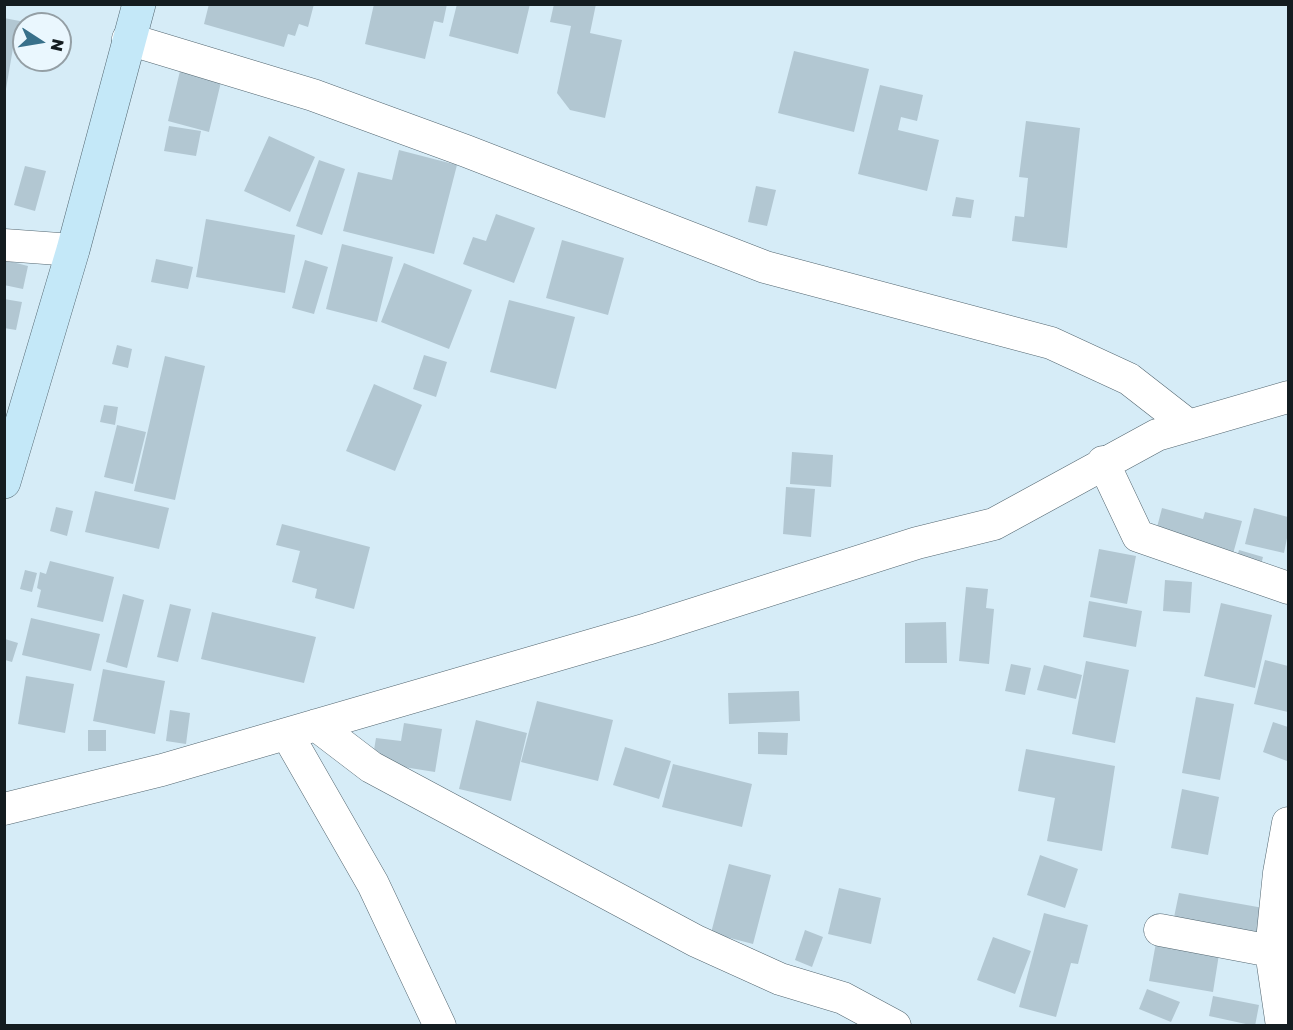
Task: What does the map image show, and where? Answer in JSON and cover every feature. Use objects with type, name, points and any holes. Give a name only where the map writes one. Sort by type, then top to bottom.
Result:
[{"type":"street","points":[[4,482],[73,250],[139,4]]},
{"type":"street","points":[[128,39],[313,95],[765,267],[1051,343],[1129,379],[1188,425]]},
{"type":"street","points":[[4,244],[73,250]]},
{"type":"street","points":[[4,808],[162,770],[302,730],[647,629],[917,543],[994,524],[1103,462],[1157,435],[1288,397]]},
{"type":"street","points":[[1103,462],[1138,536],[1288,588]]},
{"type":"street","points":[[302,730],[440,1026]]},
{"type":"street","points":[[302,730],[696,941],[780,979],[843,998],[895,1026]]},
{"type":"street","points":[[1281,1026],[1279,873],[1288,823]]},
{"type":"street","points":[[1160,930],[1280,954]]},
{"type":"building","points":[[209,4],[314,4],[308,27],[299,24],[295,36],[288,34],[284,47],[204,24]]},
{"type":"building","points":[[374,4],[447,4],[443,23],[434,21],[425,59],[365,44]]},
{"type":"building","points":[[457,4],[530,4],[518,54],[449,36]]},
{"type":"building","points":[[554,4],[596,4],[590,33],[622,40],[605,118],[570,110],[557,93],[571,26],[550,22]]},
{"type":"building","points":[[4,18],[12,20],[12,54],[6,89]]},
{"type":"building","points":[[794,51],[869,69],[854,132],[778,113]]},
{"type":"building","points":[[180,71],[221,82],[209,132],[168,121]]},
{"type":"building","points":[[880,85],[923,95],[917,121],[901,117],[898,130],[939,140],[927,191],[858,174]]},
{"type":"building","points":[[1026,121],[1080,128],[1067,248],[1012,241],[1015,216],[1024,217],[1028,178],[1019,177]]},
{"type":"building","points":[[169,126],[201,131],[196,156],[164,151]]},
{"type":"building","points":[[269,136],[315,157],[290,212],[244,191]]},
{"type":"building","points":[[399,150],[457,165],[434,254],[343,231],[358,172],[392,180]]},
{"type":"building","points":[[319,160],[345,169],[322,235],[296,226]]},
{"type":"building","points":[[25,166],[46,171],[35,211],[14,205]]},
{"type":"building","points":[[756,186],[776,190],[767,226],[748,222]]},
{"type":"building","points":[[956,197],[974,200],[971,218],[952,216]]},
{"type":"building","points":[[496,214],[535,228],[514,283],[463,264],[473,237],[486,241]]},
{"type":"building","points":[[206,219],[295,235],[285,293],[196,277]]},
{"type":"building","points":[[562,240],[624,258],[608,315],[546,298]]},
{"type":"building","points":[[342,244],[393,257],[377,322],[326,309]]},
{"type":"building","points":[[156,259],[193,267],[188,289],[151,282]]},
{"type":"building","points":[[4,260],[28,266],[23,289],[4,285]]},
{"type":"building","points":[[305,260],[328,267],[314,314],[292,308]]},
{"type":"building","points":[[404,263],[472,290],[449,349],[381,322]]},
{"type":"building","points":[[4,299],[22,302],[16,330],[4,328]]},
{"type":"building","points":[[509,300],[575,317],[556,389],[490,372]]},
{"type":"building","points":[[117,345],[132,349],[128,368],[112,364]]},
{"type":"building","points":[[424,355],[447,362],[436,397],[413,389]]},
{"type":"building","points":[[165,356],[205,366],[175,500],[134,491]]},
{"type":"building","points":[[374,384],[422,405],[395,471],[346,451]]},
{"type":"building","points":[[104,405],[118,407],[115,425],[100,422]]},
{"type":"building","points":[[117,425],[146,432],[133,484],[104,477]]},
{"type":"building","points":[[792,452],[833,455],[831,487],[790,484]]},
{"type":"building","points":[[786,487],[815,489],[811,537],[783,534]]},
{"type":"building","points":[[95,491],[169,508],[159,549],[85,532]]},
{"type":"building","points":[[56,507],[73,511],[67,536],[50,531]]},
{"type":"building","points":[[1162,508],[1203,519],[1205,512],[1242,521],[1233,554],[1155,535]]},
{"type":"building","points":[[1254,508],[1288,517],[1284,553],[1245,544]]},
{"type":"building","points":[[282,524],[370,547],[354,609],[315,598],[317,589],[292,582],[300,551],[276,545]]},
{"type":"building","points":[[1099,549],[1136,556],[1127,604],[1090,597]]},
{"type":"building","points":[[1239,550],[1263,557],[1259,572],[1235,565]]},
{"type":"building","points":[[50,561],[114,577],[103,622],[37,607],[41,590],[37,588],[40,572],[46,574]]},
{"type":"building","points":[[25,570],[37,573],[32,592],[20,589]]},
{"type":"building","points":[[1165,580],[1192,582],[1190,613],[1163,611]]},
{"type":"building","points":[[966,587],[988,589],[986,608],[994,609],[989,664],[959,661]]},
{"type":"building","points":[[123,594],[144,600],[127,668],[106,662]]},
{"type":"building","points":[[1089,601],[1142,611],[1136,647],[1083,637]]},
{"type":"building","points":[[1221,603],[1272,615],[1255,688],[1204,676]]},
{"type":"building","points":[[170,604],[191,609],[178,662],[157,657]]},
{"type":"building","points":[[212,612],[316,637],[304,683],[201,659]]},
{"type":"building","points":[[31,618],[100,634],[91,671],[22,655]]},
{"type":"building","points":[[946,622],[947,663],[905,663],[905,623]]},
{"type":"building","points":[[5,639],[18,643],[12,662],[5,660]]},
{"type":"building","points":[[1265,660],[1288,666],[1288,712],[1254,704]]},
{"type":"building","points":[[1086,661],[1129,670],[1115,743],[1072,734]]},
{"type":"building","points":[[1011,664],[1031,668],[1025,695],[1005,691]]},
{"type":"building","points":[[1044,665],[1082,675],[1076,699],[1037,690]]},
{"type":"building","points":[[103,669],[165,681],[155,734],[93,721]]},
{"type":"building","points":[[26,676],[74,684],[65,733],[18,724]]},
{"type":"building","points":[[799,691],[800,721],[729,724],[728,693]]},
{"type":"building","points":[[1196,697],[1234,704],[1220,780],[1182,773]]},
{"type":"building","points":[[537,701],[613,720],[598,781],[521,762]]},
{"type":"building","points":[[170,710],[190,713],[186,744],[166,741]]},
{"type":"building","points":[[476,720],[527,733],[511,801],[459,789]]},
{"type":"building","points":[[1273,722],[1288,727],[1287,761],[1263,752]]},
{"type":"building","points":[[404,723],[442,729],[435,772],[372,762],[376,738],[401,741]]},
{"type":"building","points":[[88,730],[106,730],[106,751],[88,751]]},
{"type":"building","points":[[758,732],[788,733],[787,755],[758,754]]},
{"type":"building","points":[[625,747],[671,761],[659,799],[613,785]]},
{"type":"building","points":[[1026,749],[1115,766],[1102,851],[1047,841],[1055,798],[1018,791]]},
{"type":"building","points":[[673,764],[752,784],[742,827],[662,807]]},
{"type":"building","points":[[1182,789],[1219,797],[1208,855],[1171,848]]},
{"type":"building","points":[[1040,855],[1078,869],[1065,908],[1027,895]]},
{"type":"building","points":[[729,864],[771,875],[753,944],[711,933]]},
{"type":"building","points":[[839,888],[881,898],[871,944],[828,934]]},
{"type":"building","points":[[1179,893],[1269,909],[1263,944],[1172,927]]},
{"type":"building","points":[[1044,913],[1088,925],[1078,964],[1071,963],[1056,1017],[1019,1007]]},
{"type":"building","points":[[805,930],[823,937],[812,967],[795,960]]},
{"type":"building","points":[[993,937],[1031,951],[1015,994],[977,980]]},
{"type":"building","points":[[1157,937],[1220,948],[1213,992],[1149,981]]},
{"type":"building","points":[[1147,989],[1180,1002],[1171,1022],[1139,1009]]},
{"type":"building","points":[[1213,996],[1259,1005],[1255,1026],[1209,1016]]}]
